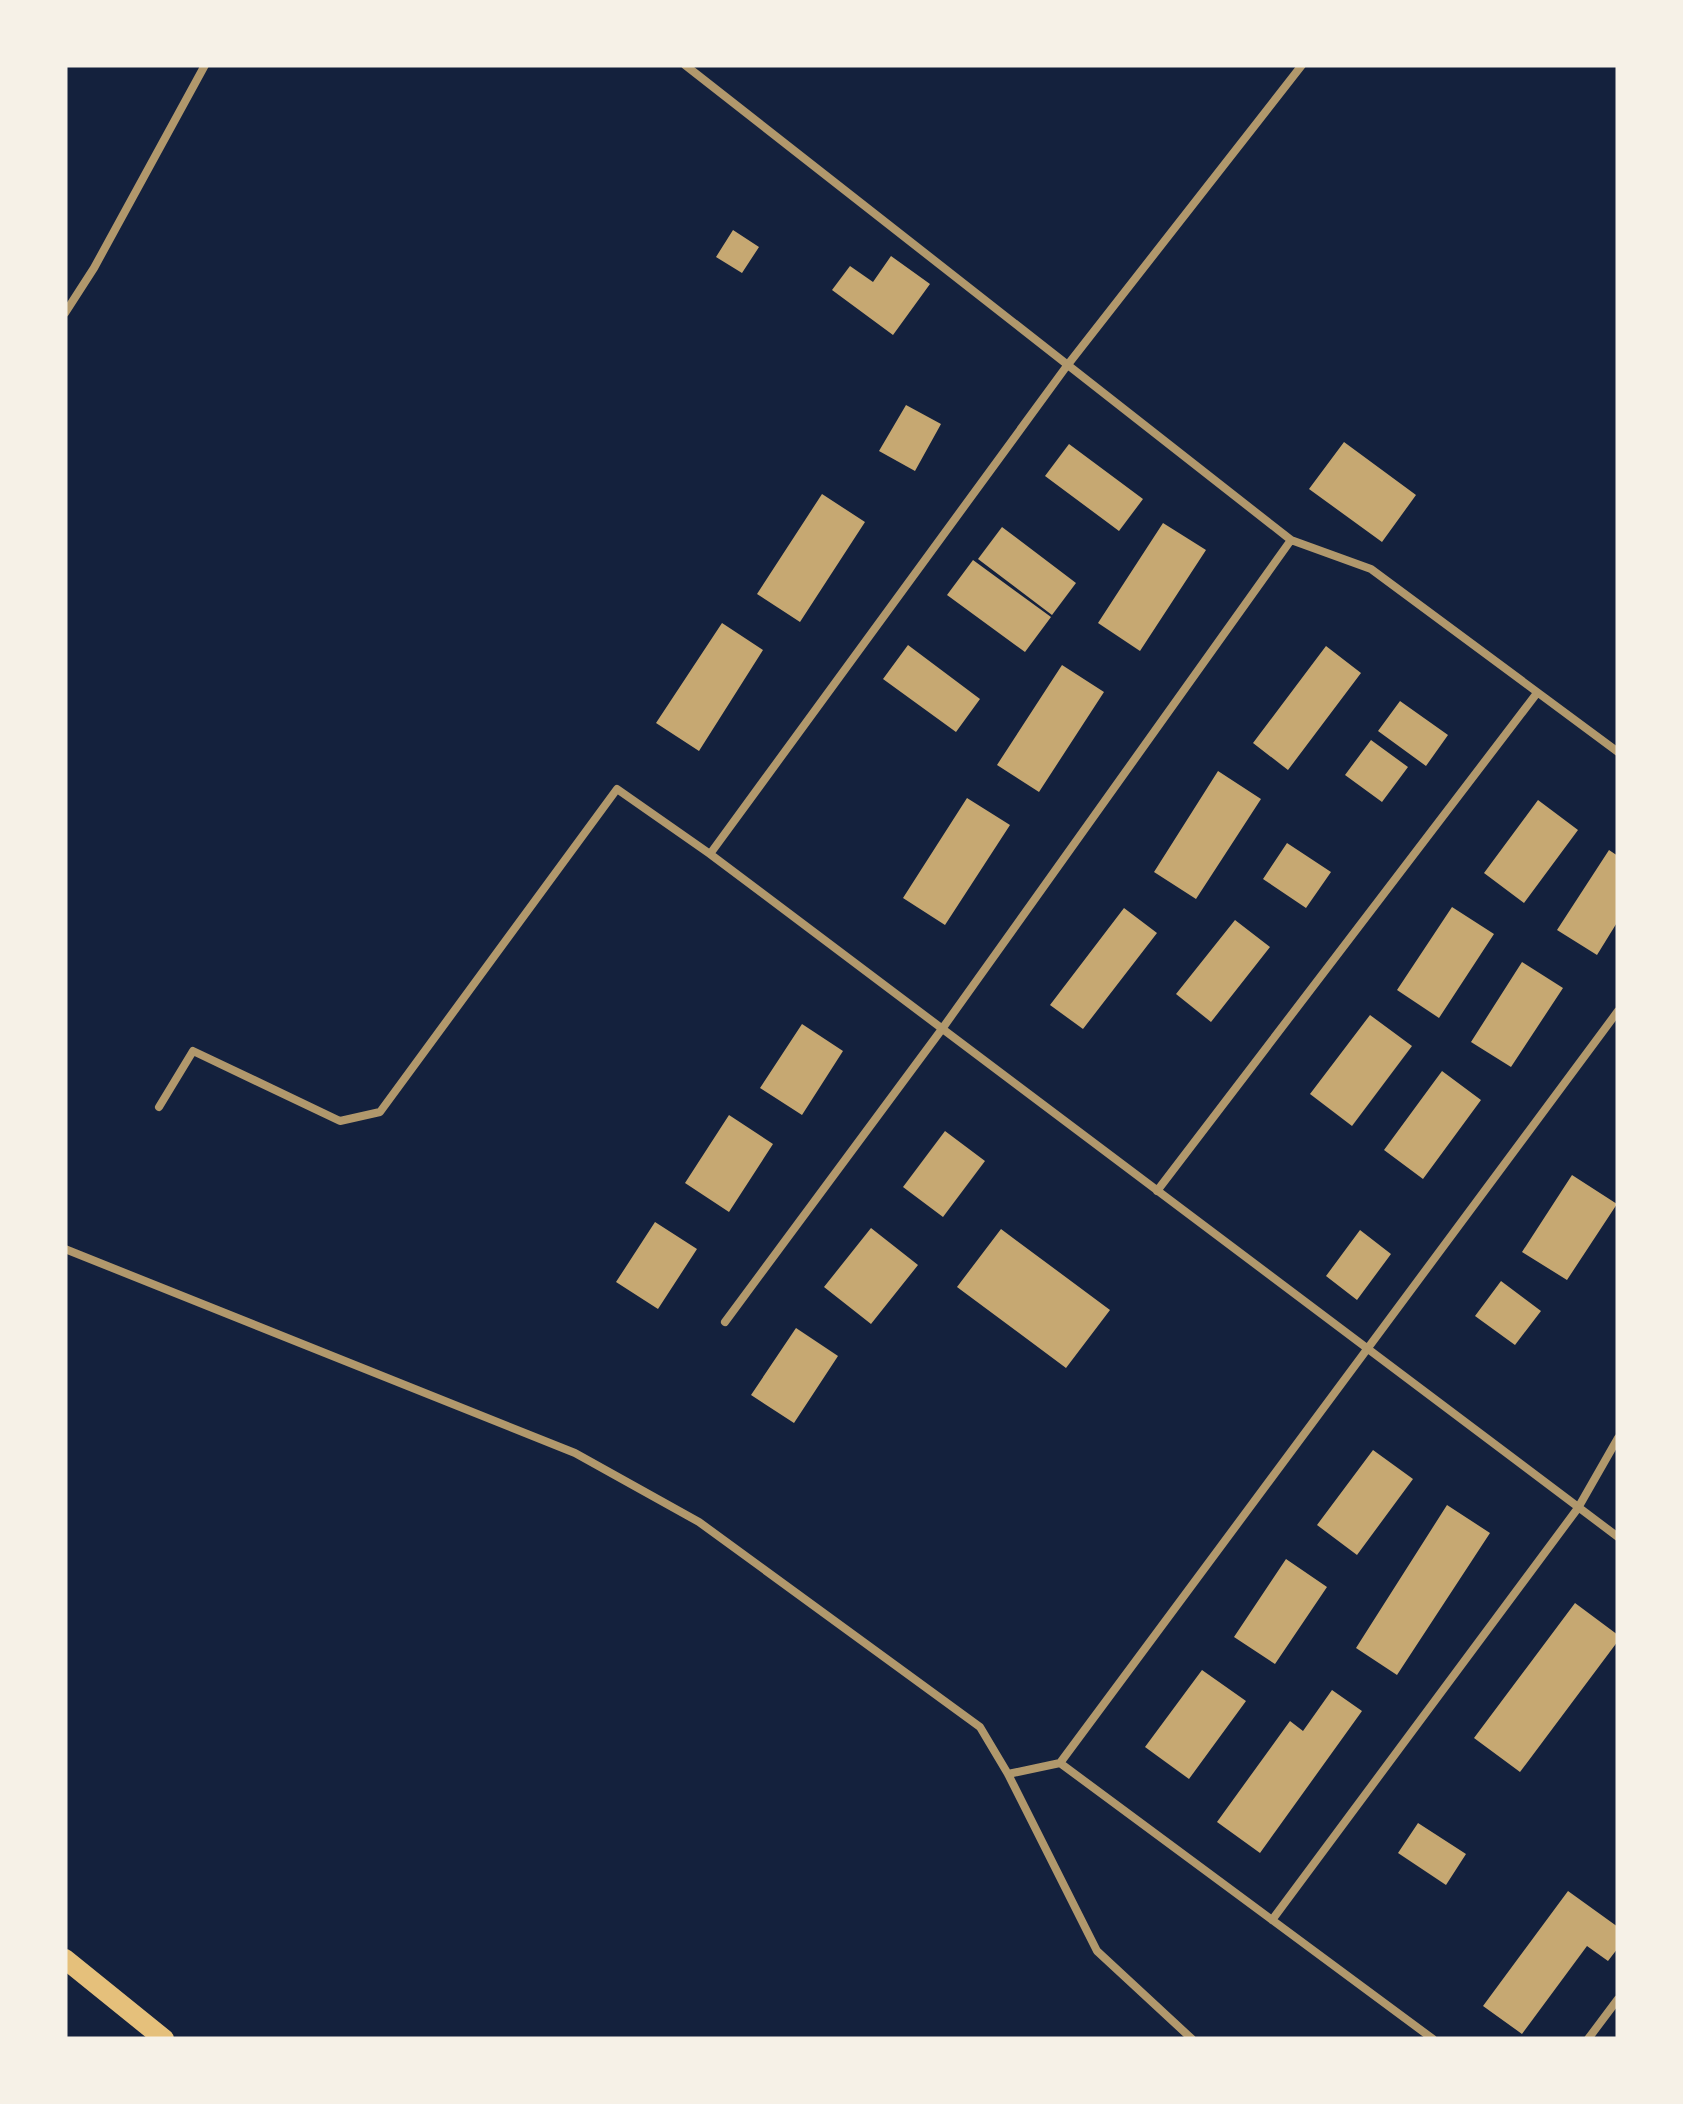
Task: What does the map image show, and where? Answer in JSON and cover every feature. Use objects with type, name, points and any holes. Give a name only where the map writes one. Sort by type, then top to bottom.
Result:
[{"type":"main road","points":[[65,1959],[164,2039]]},
{"type":"lane","points":[[65,313],[94,268],[205,65]]},
{"type":"lane","points":[[686,65],[1066,367],[1292,540],[1371,569],[1618,752]]},
{"type":"lane","points":[[710,854],[1066,367],[1302,65]]},
{"type":"lane","points":[[725,1322],[942,1029],[1292,540]]},
{"type":"lane","points":[[1157,1192],[1537,692]]},
{"type":"lane","points":[[159,1107],[193,1051],[340,1121],[380,1112],[618,789],[710,854],[1618,1537]]},
{"type":"lane","points":[[1008,1774],[1060,1763],[1618,1011]]},
{"type":"lane","points":[[65,1249],[575,1453],[699,1522],[980,1727],[1008,1774],[1096,1951],[1192,2039]]},
{"type":"lane","points":[[1272,1920],[1578,1508],[1618,1438]]},
{"type":"lane","points":[[1060,1763],[1433,2039]]},
{"type":"lane","points":[[1588,2039],[1618,1999]]},
{"type":"building","points":[[733,230],[759,247],[742,273],[716,257]]},
{"type":"building","points":[[891,256],[930,284],[893,335],[832,290],[850,266],[873,282]]},
{"type":"building","points":[[906,405],[941,424],[915,471],[879,451]]},
{"type":"building","points":[[1344,442],[1416,495],[1382,542],[1309,489]]},
{"type":"building","points":[[1069,444],[1143,499],[1119,531],[1045,476]]},
{"type":"building","points":[[822,494],[865,522],[800,622],[757,594]]},
{"type":"building","points":[[1163,523],[1206,550],[1140,651],[1098,623]]},
{"type":"building","points":[[1002,527],[1076,583],[1052,615],[978,559]]},
{"type":"building","points":[[973,560],[1051,617],[1025,652],[947,595]]},
{"type":"building","points":[[722,623],[763,650],[699,751],[656,723]]},
{"type":"building","points":[[908,645],[980,699],[956,732],[883,679]]},
{"type":"building","points":[[1326,646],[1361,673],[1288,770],[1253,743]]},
{"type":"building","points":[[1062,665],[1104,692],[1039,792],[997,765]]},
{"type":"building","points":[[1400,701],[1448,735],[1426,766],[1378,731]]},
{"type":"building","points":[[1371,740],[1408,767],[1382,802],[1345,775]]},
{"type":"building","points":[[1218,771],[1261,799],[1196,899],[1154,872]]},
{"type":"building","points":[[967,798],[1010,825],[945,925],[903,898]]},
{"type":"building","points":[[1538,800],[1578,830],[1524,903],[1484,873]]},
{"type":"building","points":[[1287,843],[1331,872],[1306,908],[1263,879]]},
{"type":"building","points":[[1609,850],[1618,856],[1618,921],[1597,955],[1557,930]]},
{"type":"building","points":[[1452,907],[1494,934],[1439,1018],[1397,990]]},
{"type":"building","points":[[1124,908],[1157,933],[1083,1029],[1050,1005]]},
{"type":"building","points":[[1235,920],[1270,947],[1211,1022],[1176,994]]},
{"type":"building","points":[[1522,962],[1563,988],[1511,1067],[1471,1042]]},
{"type":"building","points":[[1370,1015],[1412,1046],[1352,1126],[1310,1094]]},
{"type":"building","points":[[802,1024],[843,1051],[802,1115],[760,1088]]},
{"type":"building","points":[[1442,1071],[1481,1100],[1423,1179],[1384,1150]]},
{"type":"building","points":[[729,1115],[773,1144],[729,1212],[685,1183]]},
{"type":"building","points":[[945,1131],[985,1161],[943,1217],[903,1187]]},
{"type":"building","points":[[1572,1175],[1617,1204],[1567,1280],[1522,1252]]},
{"type":"building","points":[[655,1222],[697,1249],[658,1309],[616,1282]]},
{"type":"building","points":[[871,1228],[918,1265],[871,1324],[824,1287]]},
{"type":"building","points":[[1001,1229],[1110,1310],[1066,1368],[957,1287]]},
{"type":"building","points":[[1360,1230],[1391,1254],[1357,1300],[1326,1276]]},
{"type":"building","points":[[1501,1281],[1541,1311],[1515,1345],[1475,1316]]},
{"type":"building","points":[[796,1328],[838,1356],[794,1423],[751,1395]]},
{"type":"building","points":[[1373,1450],[1413,1479],[1357,1555],[1317,1525]]},
{"type":"building","points":[[1447,1505],[1490,1533],[1397,1675],[1356,1648]]},
{"type":"building","points":[[1286,1559],[1327,1587],[1275,1664],[1234,1637]]},
{"type":"building","points":[[1575,1603],[1618,1635],[1618,1641],[1520,1772],[1474,1738]]},
{"type":"building","points":[[1202,1670],[1246,1701],[1189,1779],[1145,1747]]},
{"type":"building","points":[[1332,1690],[1362,1711],[1260,1853],[1217,1822],[1290,1721],[1303,1731]]},
{"type":"building","points":[[1418,1823],[1466,1854],[1446,1885],[1398,1853]]},
{"type":"building","points":[[1568,1891],[1618,1927],[1618,1948],[1608,1961],[1587,1946],[1522,2034],[1483,2006]]}]
